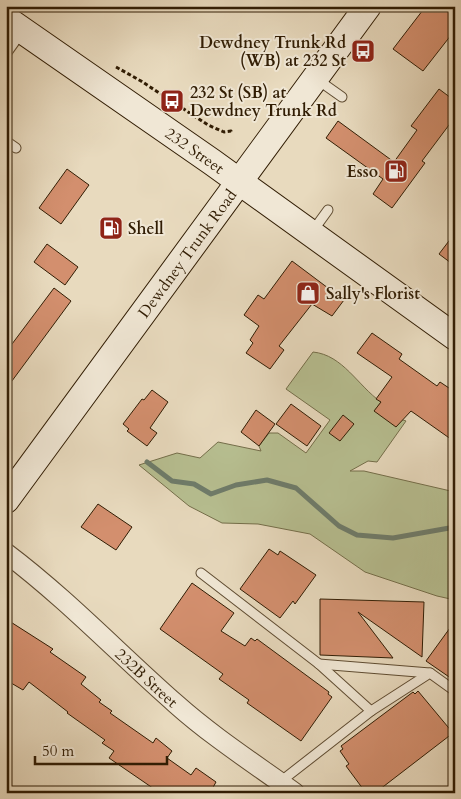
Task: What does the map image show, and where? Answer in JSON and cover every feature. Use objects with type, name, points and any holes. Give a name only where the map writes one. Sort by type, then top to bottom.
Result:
[{"type":"main road","name":"Dewdney Trunk Road","points":[[6,500],[368,6]]},
{"type":"main road","name":"232 Street","points":[[14,25],[238,181],[455,337]]},
{"type":"street","name":"232B Street","points":[[6,553],[42,582],[176,704],[221,740],[287,788]]},
{"type":"lane","points":[[6,54],[14,25]]},
{"type":"lane","points":[[314,78],[342,97]]},
{"type":"lane","points":[[6,141],[16,148]]},
{"type":"lane","points":[[312,234],[328,210]]},
{"type":"lane","points":[[201,573],[319,664],[371,711]]},
{"type":"lane","points":[[319,664],[430,673],[455,692]]},
{"type":"lane","points":[[287,788],[371,711],[430,673]]},
{"type":"path","points":[[110,63],[208,125],[224,132],[231,131],[232,134]]},
{"type":"green space","points":[[313,352],[324,354],[350,372],[381,402],[375,410],[406,421],[377,462],[368,461],[350,471],[364,471],[455,492],[455,600],[437,596],[365,572],[310,534],[258,524],[222,523],[189,506],[139,465],[177,453],[200,458],[218,442],[261,451],[259,446],[269,433],[278,433],[306,453],[330,420],[286,389]]},
{"type":"building","points":[[426,6],[455,6],[455,30],[423,71],[393,49]]},
{"type":"building","name":"Esso","points":[[439,89],[455,101],[455,117],[422,161],[425,163],[392,208],[373,194],[383,179],[326,138],[338,121],[394,162],[417,130],[411,126]]},
{"type":"building","points":[[67,169],[89,185],[61,224],[39,208]]},
{"type":"building","points":[[455,233],[455,266],[439,254]]},
{"type":"building","points":[[47,244],[78,267],[65,285],[34,262]]},
{"type":"building","points":[[292,261],[344,300],[332,316],[312,304],[279,346],[284,350],[270,369],[246,353],[253,343],[250,340],[259,326],[244,315],[258,295],[264,299]]},
{"type":"building","points":[[54,288],[71,301],[6,389],[6,352]]},
{"type":"building","points":[[372,333],[402,354],[399,359],[437,386],[440,382],[455,392],[455,442],[411,411],[396,427],[374,411],[381,402],[376,399],[392,377],[357,353]]},
{"type":"building","points":[[152,390],[168,402],[150,428],[157,433],[147,446],[127,431],[129,429],[123,424],[142,399],[144,400]]},
{"type":"building","points":[[291,404],[321,426],[307,446],[276,424]]},
{"type":"building","points":[[256,410],[275,424],[259,446],[241,432]]},
{"type":"building","points":[[343,415],[354,424],[340,441],[329,433]]},
{"type":"building","points":[[98,504],[132,527],[116,550],[81,527]]},
{"type":"building","points":[[269,549],[278,555],[280,551],[316,575],[295,604],[293,601],[280,618],[240,589]]},
{"type":"building","points":[[192,583],[234,613],[221,631],[245,646],[251,638],[255,641],[257,639],[329,692],[328,694],[332,697],[301,741],[247,703],[249,700],[219,679],[223,674],[160,629]]},
{"type":"building","points":[[320,599],[424,602],[422,657],[358,612],[393,658],[320,655]]},
{"type":"building","points":[[6,619],[53,649],[50,652],[86,677],[81,684],[101,700],[99,702],[112,711],[110,713],[153,743],[156,738],[172,751],[167,758],[191,775],[196,768],[216,782],[210,793],[160,793],[109,758],[114,751],[102,743],[105,740],[67,713],[29,682],[23,690],[6,680]]},
{"type":"building","points":[[455,621],[455,681],[426,661]]},
{"type":"building","points":[[418,691],[453,733],[375,793],[366,793],[346,766],[349,764],[340,751],[343,749],[341,746],[413,692],[415,694]]},
{"type":"waterway","points":[[147,462],[172,481],[194,484],[211,494],[236,485],[267,480],[296,488],[339,526],[357,535],[393,538],[455,527]]},
{"type":"place","name":"Dewdney Trunk Rd (WB) at 232 St","points":[[363,51]]},
{"type":"place","name":"232 St (SB) at Dewdney Trunk Rd","points":[[172,101]]},
{"type":"place","name":"Esso","points":[[396,171]]},
{"type":"place","name":"Shell","points":[[111,228]]},
{"type":"place","name":"Sally's Florist","points":[[308,293]]}]
